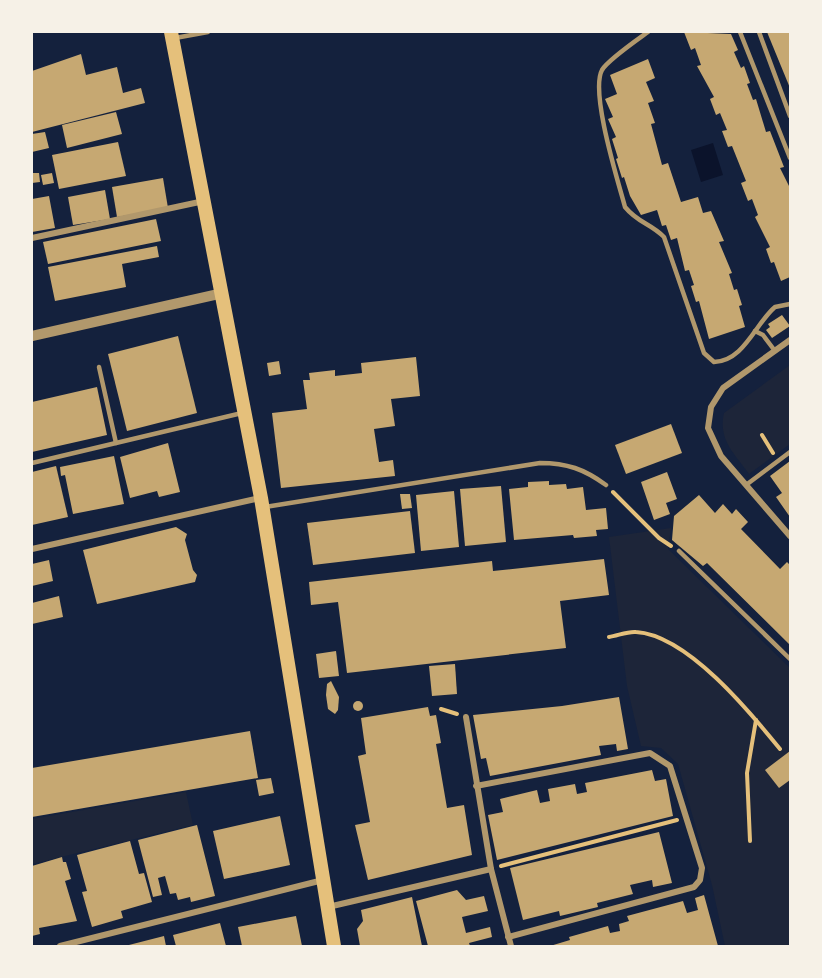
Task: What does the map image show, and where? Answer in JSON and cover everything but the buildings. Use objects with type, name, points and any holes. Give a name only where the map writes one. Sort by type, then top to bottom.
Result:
[{"type":"main road","points":[[172,35],[245,412],[334,946]]},
{"type":"street","points":[[32,238],[204,201]]},
{"type":"street","points":[[32,336],[223,293]]},
{"type":"street","points":[[790,340],[723,388],[711,407],[708,428],[721,456],[790,536]]},
{"type":"street","points":[[32,549],[261,503]]},
{"type":"street","points":[[466,717],[491,869],[511,946]]},
{"type":"street","points":[[476,786],[650,753],[670,766],[702,868],[700,880],[693,886],[508,937]]},
{"type":"street","points":[[328,907],[491,869]]},
{"type":"street","points":[[60,946],[323,880]]},
{"type":"lane","points":[[172,35],[208,32]]},
{"type":"lane","points":[[648,32],[602,69],[598,81],[600,103],[625,207],[634,219],[654,227],[664,237],[704,353],[714,362],[723,362],[741,349],[775,307],[790,304]]},
{"type":"lane","points":[[740,32],[790,158]]},
{"type":"lane","points":[[759,32],[790,116]]},
{"type":"lane","points":[[755,331],[763,335],[775,351]]},
{"type":"lane","points":[[99,367],[116,443]]},
{"type":"lane","points":[[32,464],[245,412]]},
{"type":"lane","points":[[746,485],[790,452]]},
{"type":"lane","points":[[261,503],[540,463],[564,463],[586,471],[606,485]]},
{"type":"lane","points":[[679,551],[790,659]]},
{"type":"path","points":[[762,435],[779,461]]},
{"type":"path","points":[[606,485],[658,538],[679,551]]},
{"type":"path","points":[[609,637],[636,632],[669,641],[716,677],[780,749]]},
{"type":"path","points":[[750,841],[747,773],[756,720]]},
{"type":"path","points":[[491,869],[686,818]]},
{"type":"shaded area","points":[[713,143],[723,175],[701,182],[691,150]]},
{"type":"shaded area","points":[[790,365],[790,444],[749,474],[725,439],[724,413]]},
{"type":"shaded area","points":[[671,528],[668,549],[790,668],[790,946],[725,946],[712,885],[678,764],[661,748],[641,746],[627,686],[609,537]]},
{"type":"shaded area","points":[[186,792],[193,825],[32,864],[32,819]]}]
